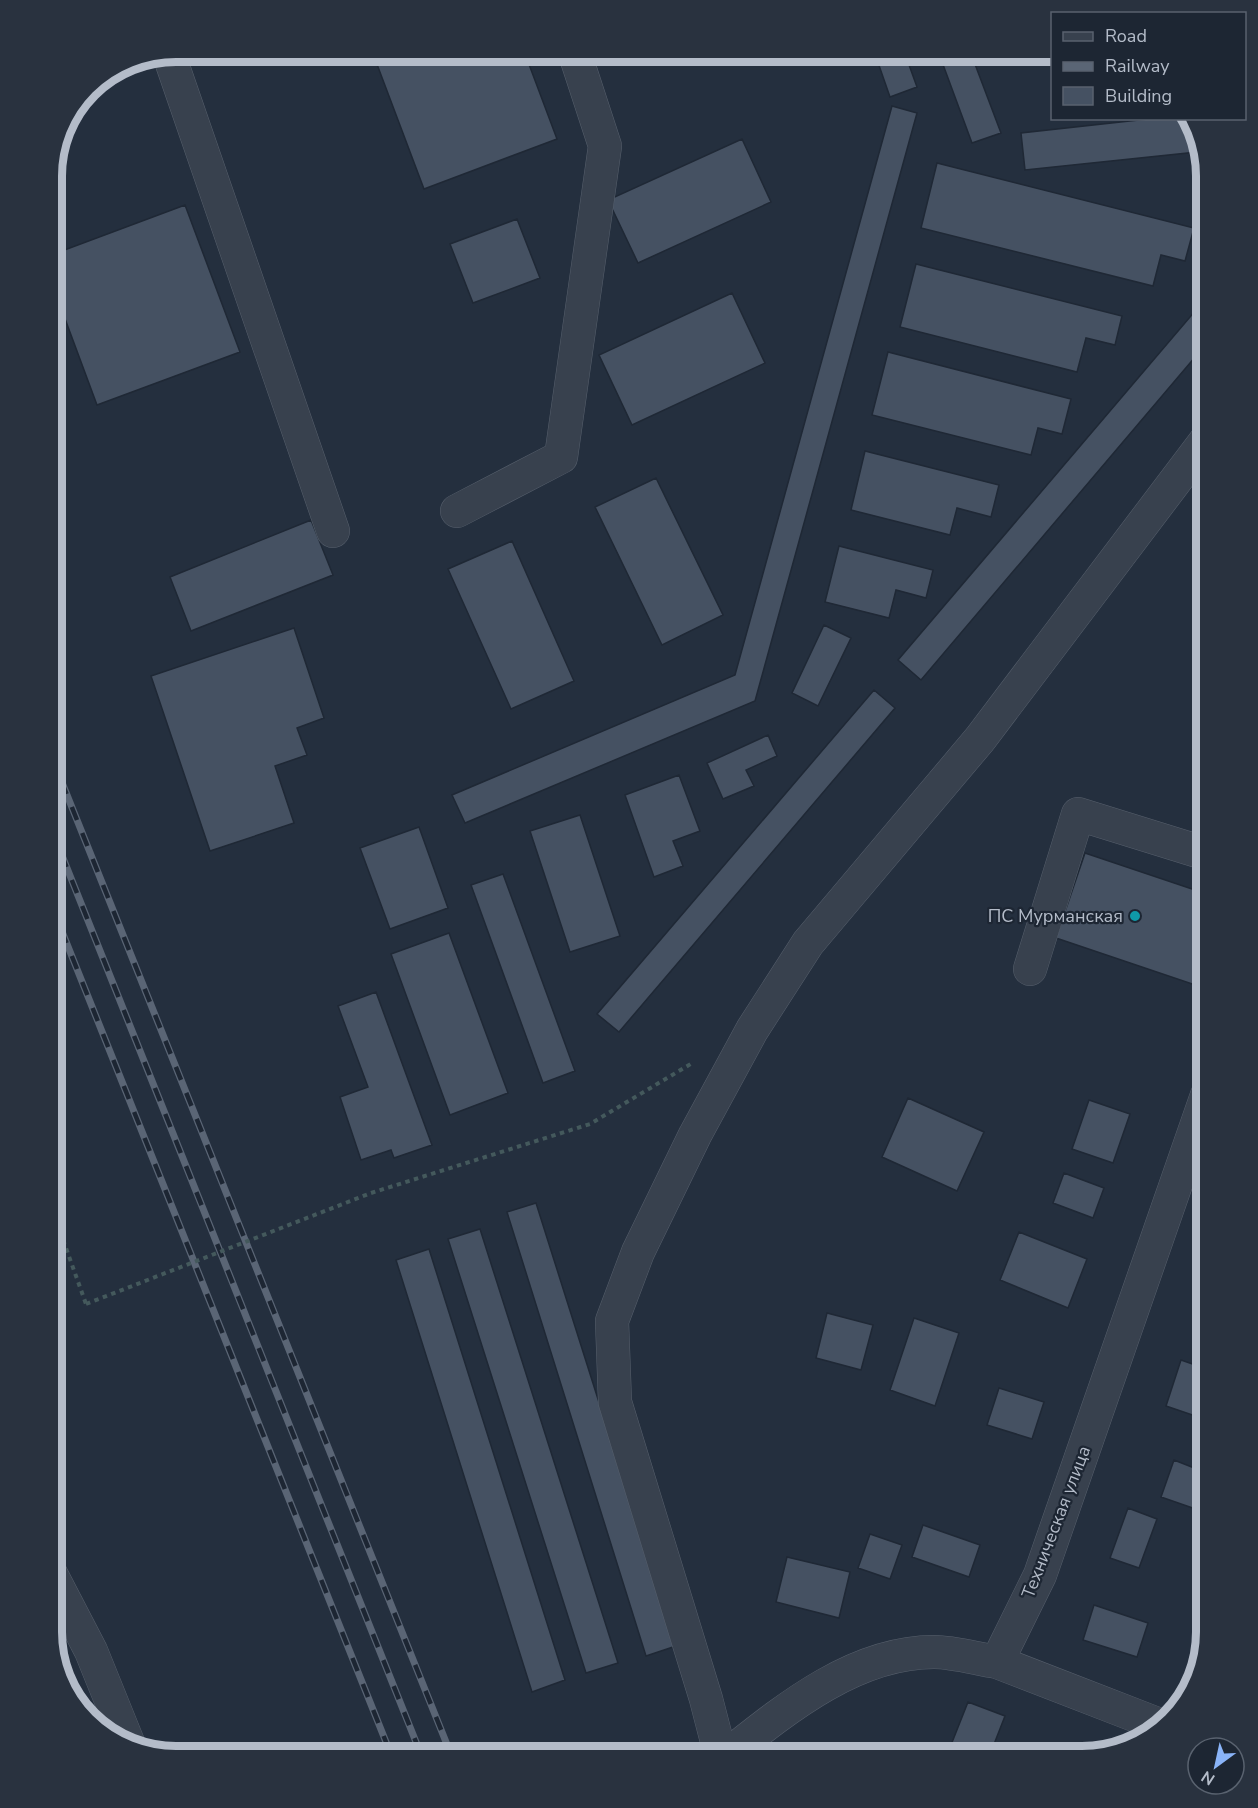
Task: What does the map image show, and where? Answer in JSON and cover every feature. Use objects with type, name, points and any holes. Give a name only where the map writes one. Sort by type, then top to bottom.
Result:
[{"type":"street","points":[[171,62],[333,531]]},
{"type":"street","points":[[457,511],[561,457],[605,146],[578,62]]},
{"type":"street","points":[[720,1746],[615,1402],[612,1322],[638,1252],[695,1135],[752,1030],[808,943],[980,739],[1196,454]]},
{"type":"street","points":[[1030,969],[1078,814],[1196,851]]},
{"type":"street","name":"Техническая улица","points":[[997,1662],[1040,1575],[1196,1127]]},
{"type":"street","points":[[62,1595],[91,1651],[125,1734]]},
{"type":"street","points":[[737,1746],[787,1708],[839,1679],[883,1660],[934,1652],[997,1662],[1153,1722]]},
{"type":"path","points":[[62,1237],[86,1304],[371,1192],[472,1161]]},
{"type":"building","points":[[376,62],[528,62],[557,139],[424,189]]},
{"type":"building","points":[[878,62],[908,62],[917,87],[890,97]]},
{"type":"building","points":[[942,62],[974,62],[1001,133],[972,143]]},
{"type":"building","points":[[892,106],[917,113],[755,701],[465,823],[452,795],[735,675]]},
{"type":"building","points":[[1139,120],[1182,120],[1194,152],[1025,170],[1021,133]]},
{"type":"building","points":[[742,139],[771,202],[638,263],[608,200]]},
{"type":"building","points":[[937,163],[1194,228],[1185,261],[1161,255],[1153,286],[921,228]]},
{"type":"building","points":[[185,205],[240,352],[97,405],[62,311],[62,251]]},
{"type":"building","points":[[517,219],[540,278],[473,303],[450,244]]},
{"type":"building","points":[[916,264],[1122,316],[1115,345],[1086,338],[1077,372],[900,327]]},
{"type":"building","points":[[732,293],[765,363],[632,425],[599,355]]},
{"type":"building","points":[[1196,310],[1196,356],[921,680],[898,660]]},
{"type":"building","points":[[888,352],[1071,399],[1062,434],[1038,428],[1031,455],[872,415]]},
{"type":"building","points":[[865,451],[999,485],[991,517],[957,508],[950,535],[851,510]]},
{"type":"building","points":[[656,478],[723,615],[662,645],[595,507]]},
{"type":"building","points":[[311,520],[333,575],[191,631],[170,577]]},
{"type":"building","points":[[512,541],[574,681],[511,709],[448,569]]},
{"type":"building","points":[[839,546],[933,570],[926,598],[896,590],[889,618],[825,602]]},
{"type":"building","points":[[824,625],[851,638],[818,706],[792,693]]},
{"type":"building","points":[[294,628],[324,718],[297,728],[307,755],[275,766],[294,823],[210,851],[151,676]]},
{"type":"building","points":[[874,690],[895,708],[619,1032],[597,1014]]},
{"type":"building","points":[[768,735],[777,756],[746,770],[754,786],[723,799],[707,763]]},
{"type":"building","points":[[679,775],[700,831],[673,841],[683,866],[654,877],[625,795]]},
{"type":"building","points":[[580,815],[620,936],[570,952],[530,831]]},
{"type":"building","points":[[419,827],[448,908],[390,929],[360,848]]},
{"type":"building","name":"ПС Мурманская","points":[[1085,853],[1196,890],[1196,985],[1056,938]]},
{"type":"building","points":[[503,874],[575,1071],[543,1083],[471,885]]},
{"type":"building","points":[[449,933],[508,1093],[450,1115],[391,954]]},
{"type":"building","points":[[376,992],[432,1145],[394,1158],[391,1150],[361,1160],[340,1097],[368,1087],[338,1006]]},
{"type":"building","points":[[908,1098],[984,1132],[957,1191],[882,1157]]},
{"type":"building","points":[[1089,1100],[1130,1114],[1113,1163],[1072,1149]]},
{"type":"building","points":[[1064,1173],[1104,1188],[1093,1218],[1053,1203]]},
{"type":"building","points":[[536,1203],[676,1646],[646,1656],[507,1212]]},
{"type":"building","points":[[480,1229],[618,1663],[586,1673],[448,1239]]},
{"type":"building","points":[[1019,1232],[1087,1259],[1068,1308],[1000,1280]]},
{"type":"building","points":[[429,1249],[565,1680],[532,1692],[396,1260]]},
{"type":"building","points":[[827,1313],[873,1325],[861,1370],[816,1358]]},
{"type":"building","points":[[914,1318],[959,1333],[935,1406],[890,1390]]},
{"type":"building","points":[[1181,1360],[1196,1365],[1196,1416],[1166,1406]]},
{"type":"building","points":[[999,1388],[1044,1402],[1032,1439],[987,1425]]},
{"type":"building","points":[[1174,1460],[1196,1469],[1196,1509],[1161,1497]]},
{"type":"building","points":[[1128,1508],[1157,1519],[1139,1568],[1110,1558]]},
{"type":"building","points":[[923,1525],[980,1545],[969,1577],[912,1557]]},
{"type":"building","points":[[870,1534],[902,1545],[890,1579],[858,1568]]},
{"type":"building","points":[[787,1557],[850,1572],[839,1618],[776,1602]]},
{"type":"building","points":[[1094,1605],[1148,1623],[1137,1657],[1083,1640]]},
{"type":"building","points":[[968,1702],[1005,1716],[993,1746],[951,1746]]},
{"type":"railway","points":[[62,782],[448,1746]]},
{"type":"railway","points":[[62,856],[418,1746]]},
{"type":"railway","points":[[62,932],[388,1746]]},
{"type":"place","name":"ПС Мурманская","points":[[1135,916]]}]
